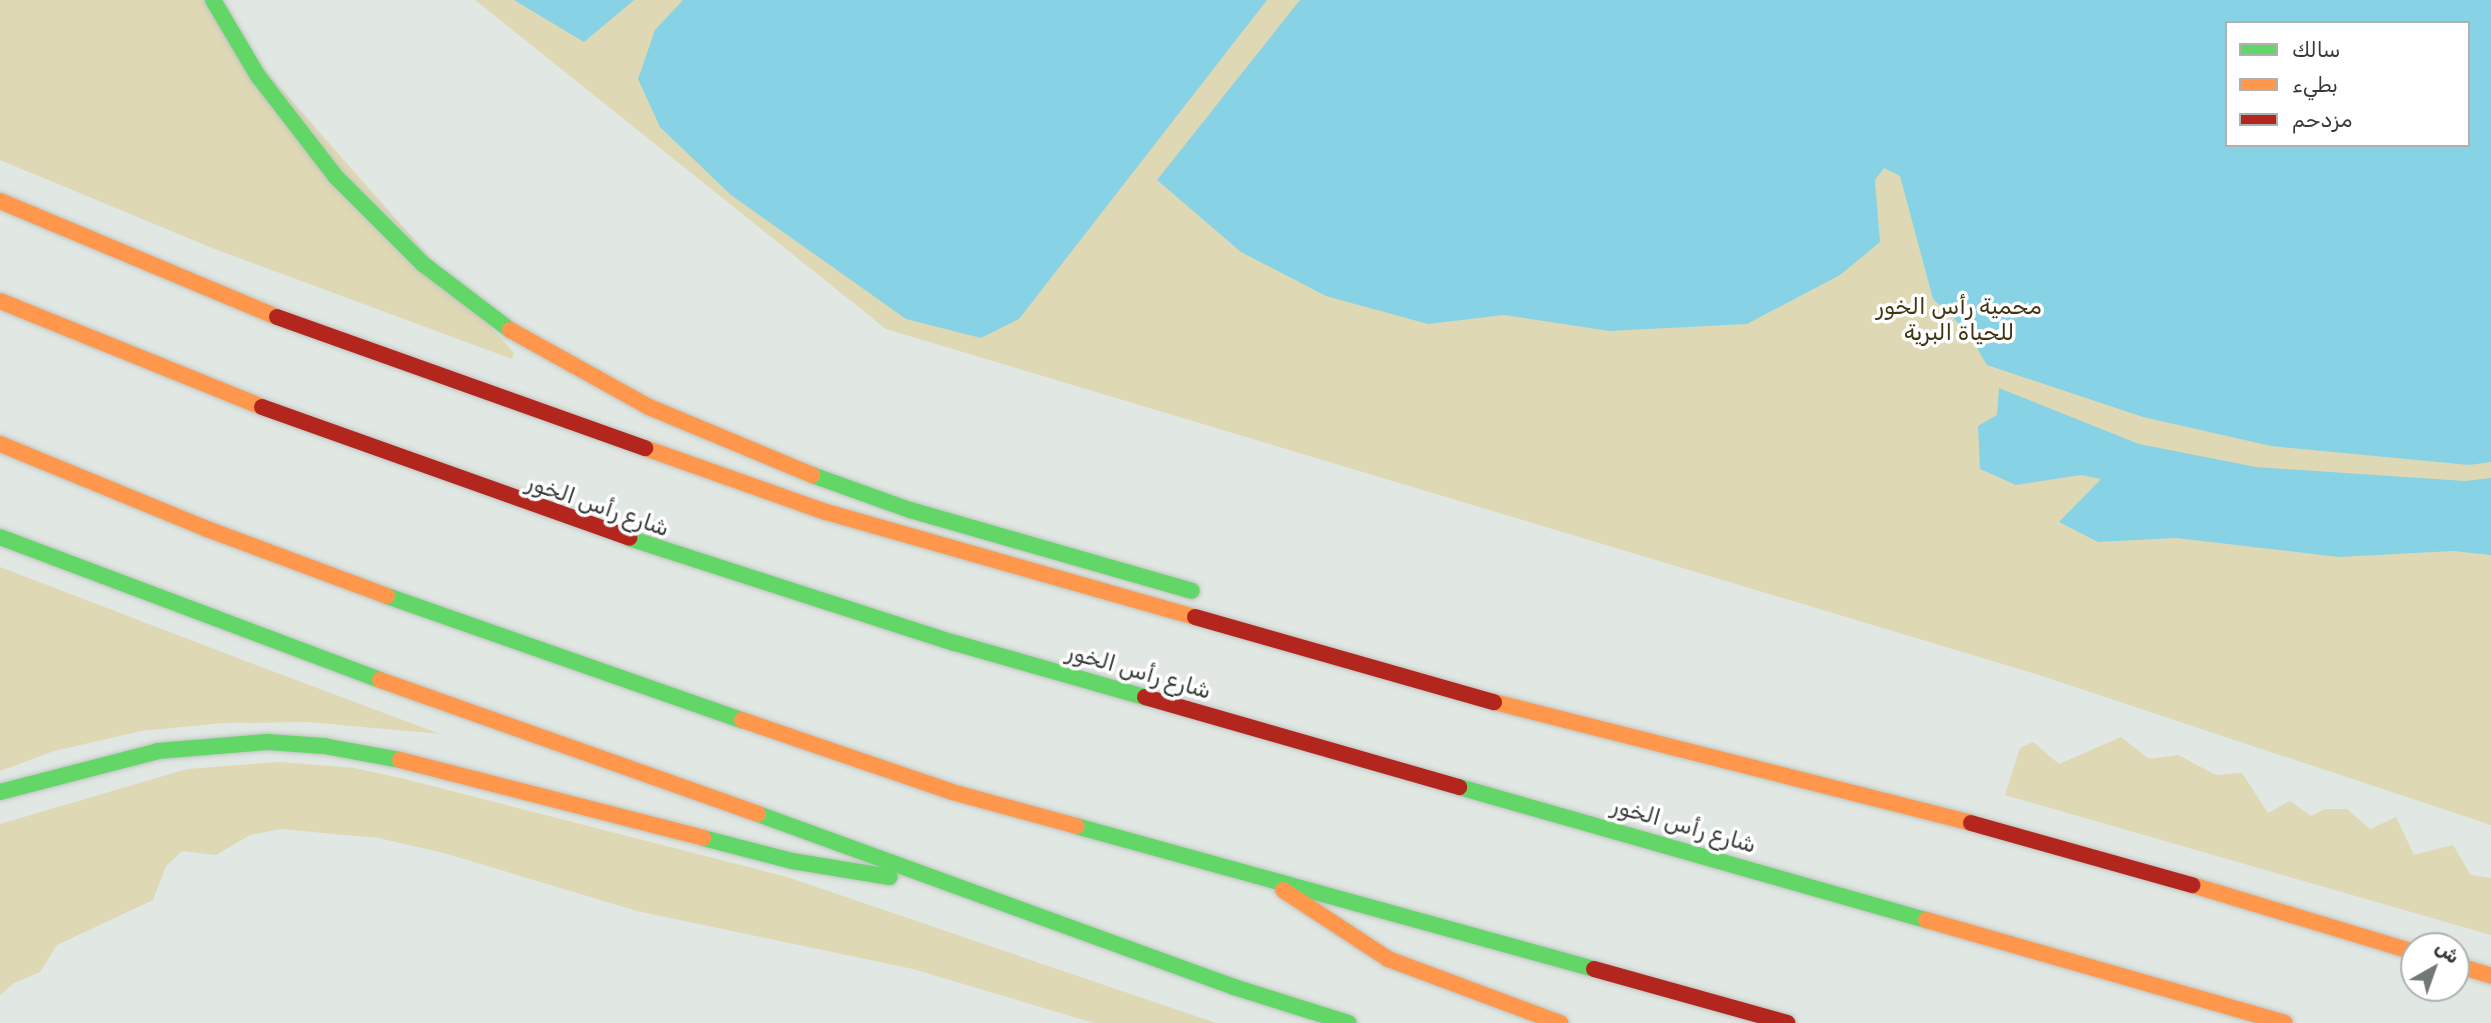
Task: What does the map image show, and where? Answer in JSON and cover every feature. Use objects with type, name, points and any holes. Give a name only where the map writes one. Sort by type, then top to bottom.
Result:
[{"type":"highway","points":[[213,0],[258,76],[336,177],[424,264],[528,343],[649,407],[774,461],[910,510],[1209,596]]},
{"type":"highway","points":[[0,201],[281,319],[826,512],[1549,718],[2052,843],[2400,949]]},
{"type":"highway","name":"شارع رأس الخور","points":[[0,301],[303,424],[735,575],[955,643],[2285,1023]]},
{"type":"highway","points":[[0,444],[207,530],[768,732],[952,792],[1788,1023]]},
{"type":"highway","points":[[0,537],[429,699],[943,879],[1234,987],[1348,1023]]},
{"type":"highway","points":[[1448,670],[1549,718]]},
{"type":"highway","points":[[0,792],[158,751],[267,742],[324,746],[423,764],[804,864],[883,876],[943,879]]},
{"type":"highway","points":[[1268,878],[1332,927],[1388,959],[1560,1023]]},
{"type":"highway","points":[[2470,969],[2491,976]]},
{"type":"green space","points":[[0,0],[203,0],[514,353],[512,359],[212,248],[0,160]]},
{"type":"green space","name":"محمية رأس الخور للحياة البرية","points":[[475,0],[2491,0],[2491,825],[2036,674],[886,329]]},
{"type":"green space","points":[[0,567],[440,734],[308,722],[223,723],[141,731],[54,751],[0,771]]},
{"type":"green space","points":[[2121,737],[2149,759],[2178,755],[2216,775],[2242,773],[2268,813],[2290,801],[2311,816],[2325,809],[2347,809],[2370,829],[2396,817],[2414,855],[2453,845],[2471,875],[2491,878],[2491,935],[2005,795],[2020,748],[2033,742],[2059,764]]},
{"type":"green space","points":[[279,762],[354,768],[405,779],[787,877],[1216,1023],[1094,1023],[913,969],[637,911],[444,853],[378,838],[281,829],[250,835],[216,855],[182,851],[166,866],[153,900],[57,945],[40,972],[14,983],[0,995],[0,824],[187,769]]},
{"type":"water","points":[[514,0],[634,0],[584,42]]},
{"type":"water","points":[[683,0],[1267,0],[1019,319],[981,338],[906,319],[731,195],[660,127],[638,79],[655,30]]},
{"type":"water","points":[[1300,0],[2491,0],[2491,462],[2469,465],[2271,446],[2143,417],[1987,365],[1966,330],[1933,299],[1900,176],[1884,168],[1875,180],[1880,242],[1840,275],[1747,324],[1609,331],[1504,315],[1428,324],[1326,296],[1241,252],[1157,180]]},
{"type":"water","points":[[1999,388],[2139,444],[2256,467],[2465,481],[2491,478],[2491,555],[2453,551],[2339,557],[2176,538],[2098,542],[2059,522],[2101,479],[2081,475],[2016,485],[1980,469],[1978,426],[1997,415]]},
{"type":"traffic: fast","points":[[213,0],[258,76],[336,177],[423,264],[510,330]]},
{"type":"traffic: fast","points":[[812,475],[910,510],[1192,591]]},
{"type":"traffic: fast","points":[[0,537],[380,680]]},
{"type":"traffic: fast","points":[[629,538],[955,643],[1145,697]]},
{"type":"traffic: fast","points":[[387,596],[742,720]]},
{"type":"traffic: fast","points":[[0,792],[158,751],[267,742],[324,746],[400,760]]},
{"type":"traffic: fast","points":[[1459,787],[1926,920]]},
{"type":"traffic: fast","points":[[758,814],[1234,987],[1348,1023]]},
{"type":"traffic: fast","points":[[1076,826],[1594,969]]},
{"type":"traffic: fast","points":[[703,838],[792,861],[890,877]]},
{"type":"traffic: slow","points":[[0,201],[277,317]]},
{"type":"traffic: slow","points":[[0,301],[262,407]]},
{"type":"traffic: slow","points":[[510,330],[649,407],[812,475]]},
{"type":"traffic: slow","points":[[0,444],[207,529],[387,596]]},
{"type":"traffic: slow","points":[[645,448],[826,512],[1195,617]]},
{"type":"traffic: slow","points":[[380,680],[758,814]]},
{"type":"traffic: slow","points":[[1494,702],[1971,823]]},
{"type":"traffic: slow","points":[[742,720],[952,792],[1076,826]]},
{"type":"traffic: slow","points":[[400,760],[703,838]]},
{"type":"traffic: slow","points":[[2192,885],[2400,948]]},
{"type":"traffic: slow","points":[[1283,890],[1388,959],[1560,1023]]},
{"type":"traffic: slow","points":[[1926,920],[2285,1023]]},
{"type":"traffic: slow","points":[[2470,969],[2491,976]]},
{"type":"traffic: jam","points":[[277,317],[645,448]]},
{"type":"traffic: jam","points":[[262,407],[629,538]]},
{"type":"traffic: jam","points":[[1195,617],[1494,702]]},
{"type":"traffic: jam","points":[[1145,697],[1459,787]]},
{"type":"traffic: jam","points":[[1971,823],[2192,885]]},
{"type":"traffic: jam","points":[[1594,969],[1788,1023]]}]
